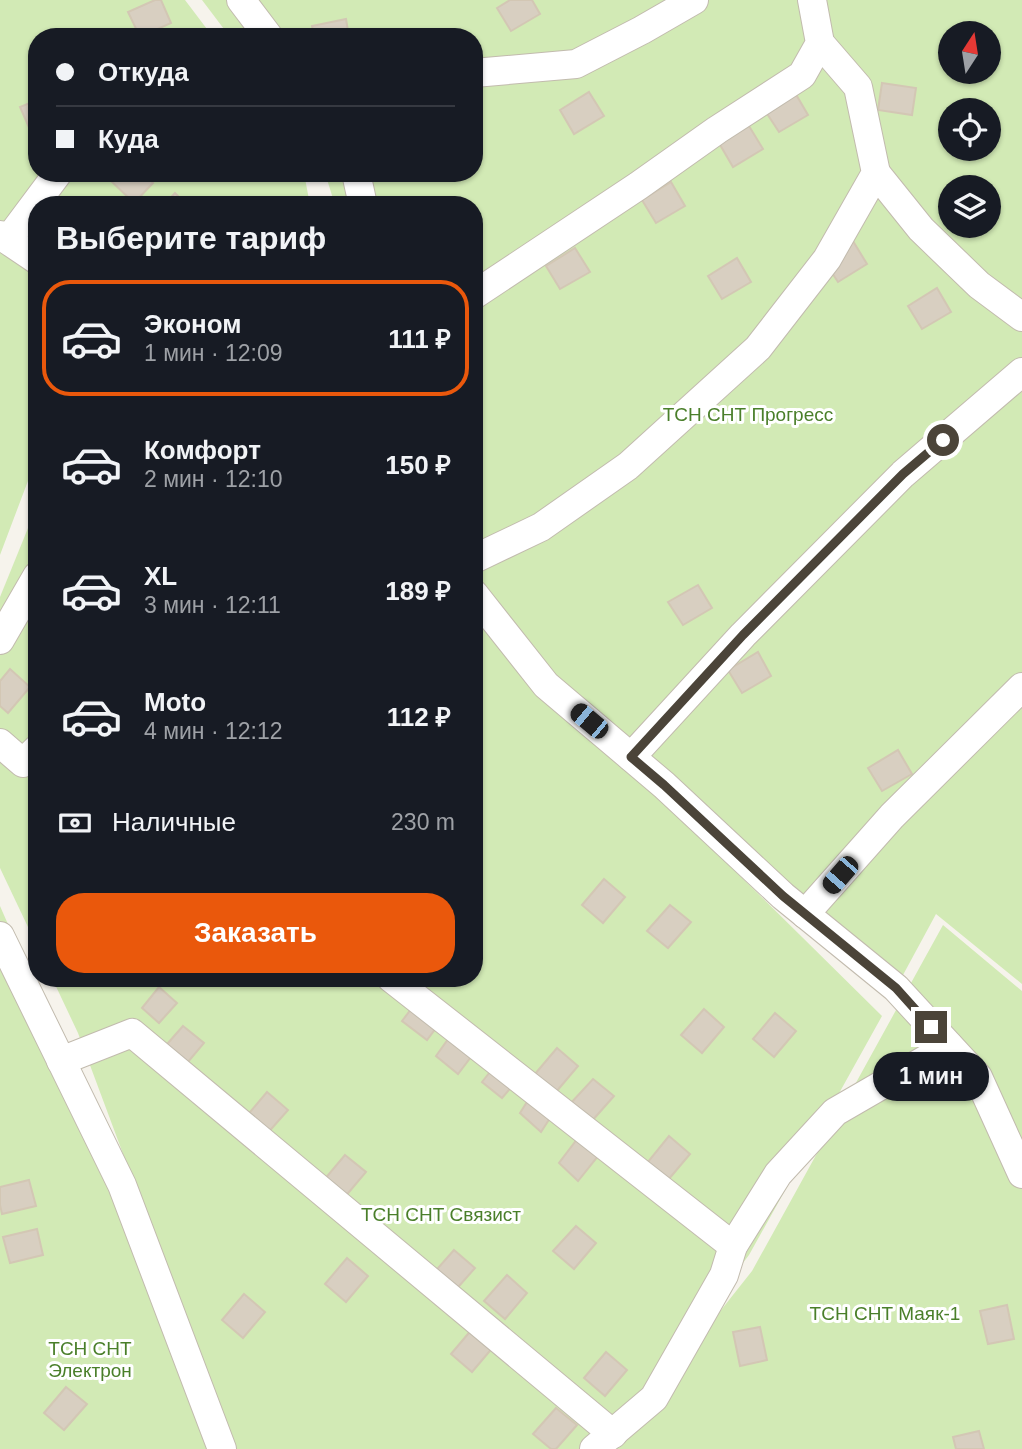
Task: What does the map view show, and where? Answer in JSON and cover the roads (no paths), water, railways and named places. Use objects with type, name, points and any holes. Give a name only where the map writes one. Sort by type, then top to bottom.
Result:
[{"type":"lane","points":[[241,0],[262,28]]},
{"type":"lane","points":[[483,72],[576,64],[694,0]]},
{"type":"lane","points":[[812,0],[820,43],[858,87],[876,173],[921,229],[979,285],[1022,317]]},
{"type":"lane","points":[[483,289],[802,75],[820,43]]},
{"type":"lane","points":[[483,555],[541,527],[628,466],[758,348],[827,259],[876,173]]},
{"type":"lane","points":[[39,196],[50,182]]},
{"type":"lane","points":[[28,209],[4,237],[28,254]]},
{"type":"lane","points":[[631,757],[743,635],[903,474],[1022,372]]},
{"type":"lane","points":[[0,640],[28,592]]},
{"type":"lane","points":[[483,605],[546,685],[664,785],[783,896],[896,988],[978,1077],[1022,1174]]},
{"type":"lane","points":[[806,914],[892,816],[1022,687]]},
{"type":"lane","points":[[0,743],[23,763],[28,758]]},
{"type":"lane","points":[[0,936],[122,1185],[222,1449]]},
{"type":"lane","points":[[402,987],[733,1246]]},
{"type":"lane","points":[[61,1061],[132,1033],[603,1441],[654,1398],[724,1275],[733,1246],[778,1174],[835,1112],[949,1046]]},
{"type":"park label","name":"ТСН СНТ Прогресс","points":[[748,414]]},
{"type":"park label","name":"ТСН СНТ Связист","points":[[441,1214]]},
{"type":"park label","name":"ТСН СНТ Маяк-1","points":[[885,1313]]},
{"type":"park label","name":"ТСН СНТ Электрон","points":[[90,1359]]}]
